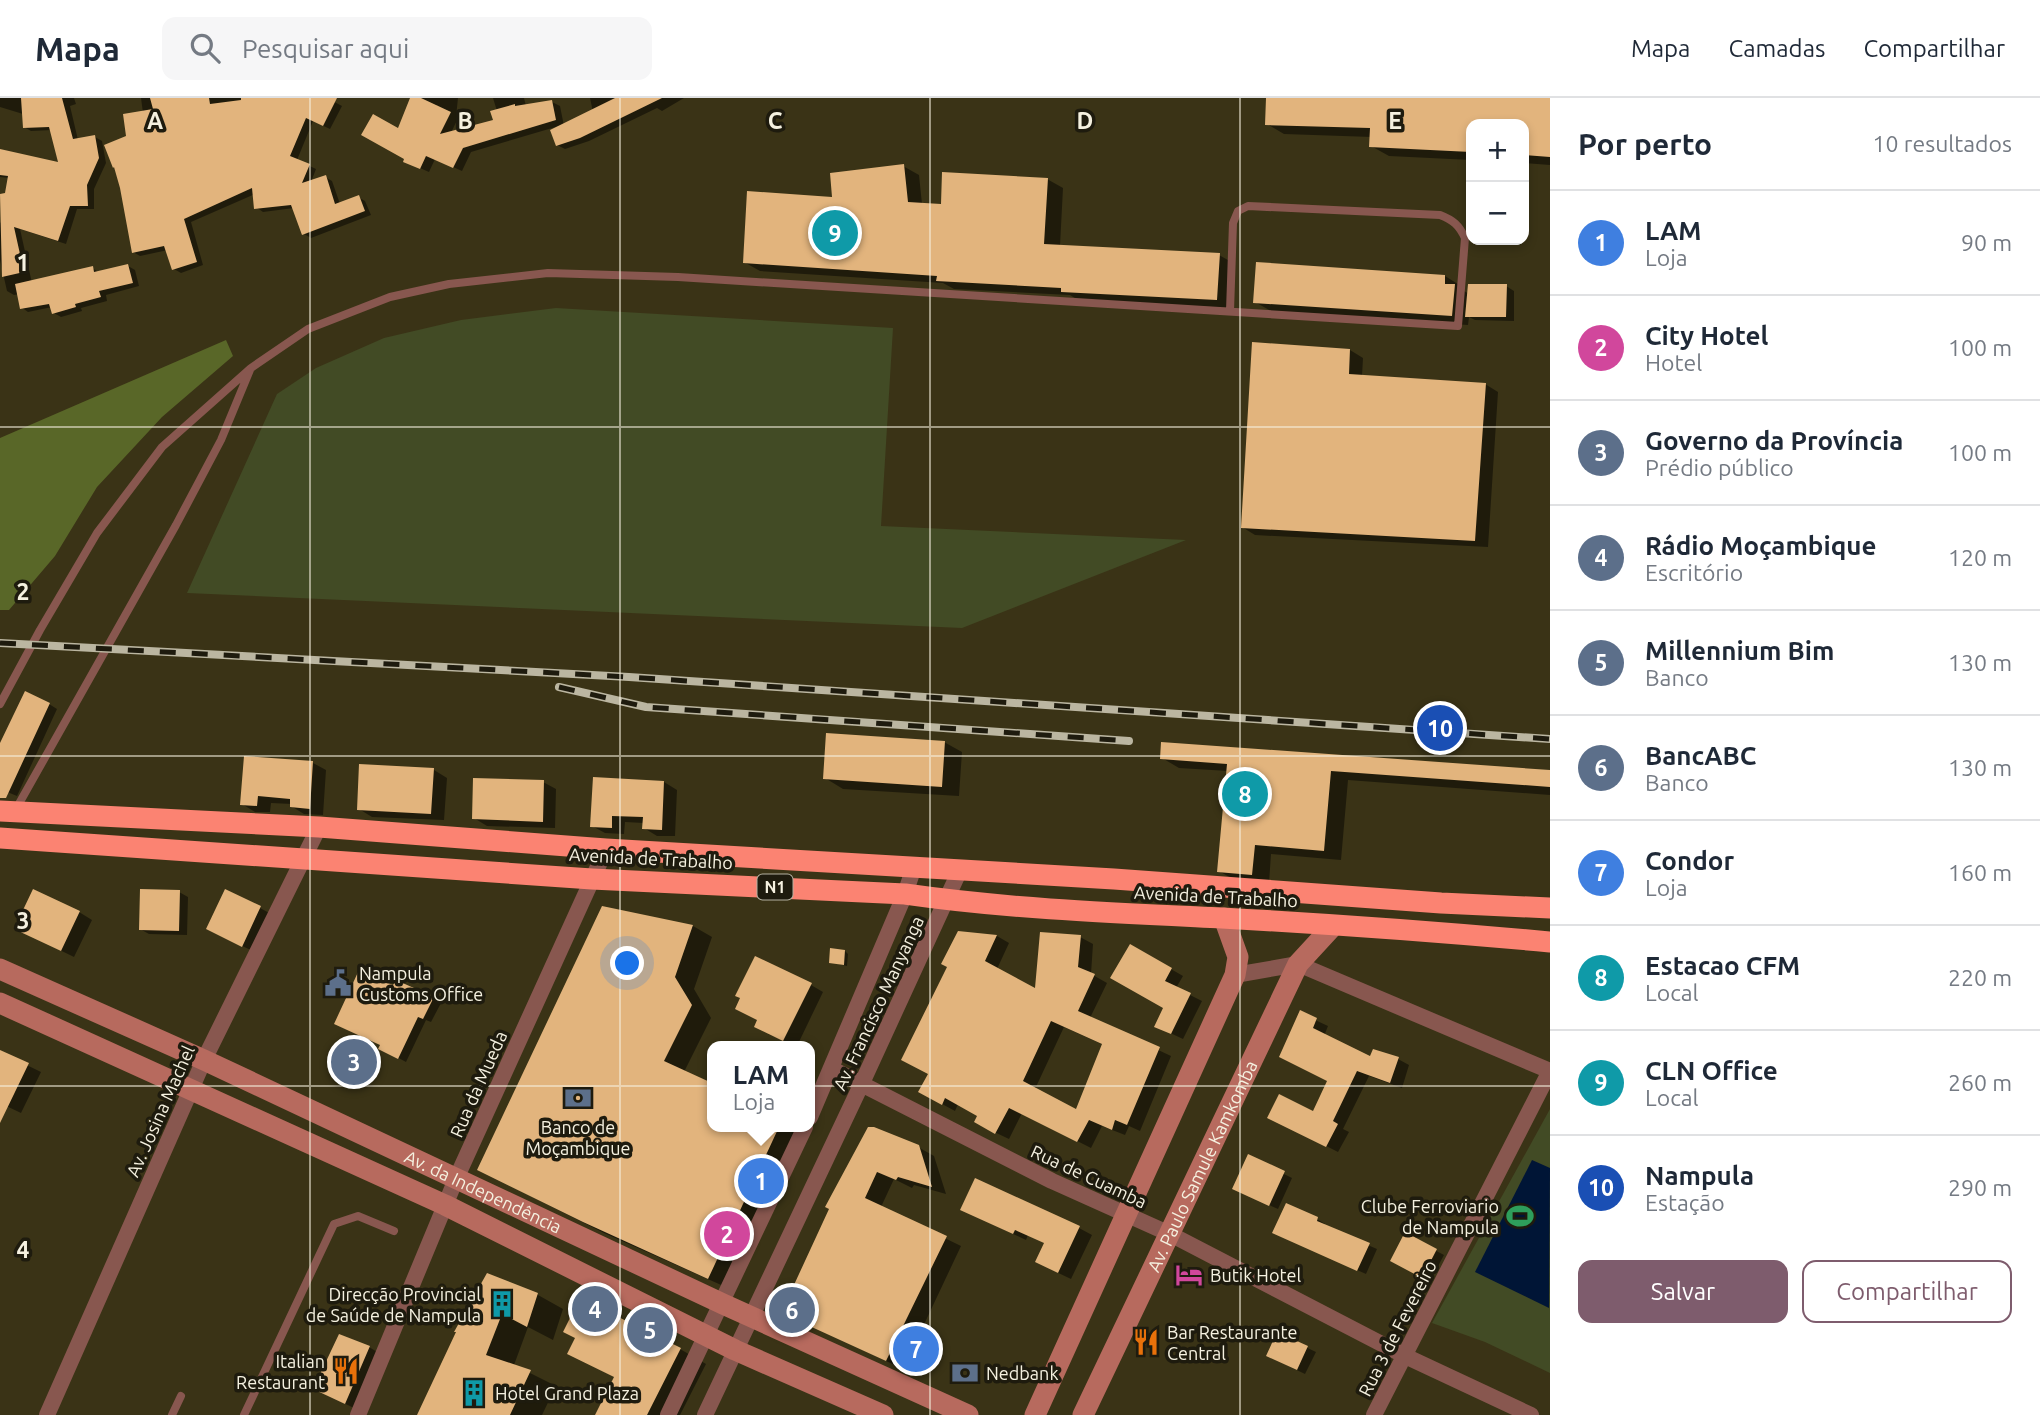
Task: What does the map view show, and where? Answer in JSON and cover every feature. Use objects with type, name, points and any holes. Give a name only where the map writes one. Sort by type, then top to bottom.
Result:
[{"type":"highway","name":"Avenida de Trabalho","points":[[7,811],[319,827],[606,849],[959,872],[1114,879],[1441,904],[1550,908]]},
{"type":"highway","name":"Avenida de Trabalho","points":[[0,838],[592,878],[905,894],[947,900],[1113,913],[1224,918],[1550,942]]},
{"type":"highway","points":[[1113,913],[1114,879]]},
{"type":"highway","points":[[1521,939],[1522,907]]},
{"type":"main road","points":[[1035,1415],[1235,975],[1238,957],[1224,918]]},
{"type":"main road","name":"Av. Paulo Samule Kamkomba","points":[[1083,1415],[1298,964],[1333,926]]},
{"type":"main road","name":"Av. da Independência","points":[[0,969],[204,1060],[723,1304],[968,1415]]},
{"type":"main road","name":"Av. da Independência","points":[[0,1003],[445,1205],[735,1350],[883,1415]]},
{"type":"street","name":"Av. Josina Machel","points":[[47,1415],[204,1060],[319,827]]},
{"type":"street","name":"Rua da Mueda","points":[[358,1415],[456,1179],[606,849]]},
{"type":"street","name":"Av. Francisco Manyanga","points":[[815,1105],[914,867]]},
{"type":"street","name":"Av. Francisco Manyanga","points":[[705,1415],[959,872]]},
{"type":"street","points":[[1235,975],[1298,964],[1550,1072]]},
{"type":"street","name":"Rua de Cuamba","points":[[832,1069],[1052,1181],[1170,1234],[1405,1356],[1531,1415]]},
{"type":"street","name":"Rua 3 de Fevereiro","points":[[1374,1415],[1550,1072]]},
{"type":"street","points":[[668,1415],[803,1132]]},
{"type":"lane","points":[[0,704],[97,533],[162,447],[251,368],[308,329],[390,297],[449,284],[548,273],[678,276],[1458,326],[1465,238],[1460,227],[1451,219],[1440,215],[1248,206],[1238,211],[1233,223],[1230,311]]},
{"type":"lane","points":[[7,811],[176,525],[221,440],[251,368]]},
{"type":"lane","points":[[244,1415],[334,1224],[358,1216],[394,1231]]},
{"type":"lane","points":[[172,1415],[181,1396]]},
{"type":"green space","points":[[556,308],[893,328],[881,526],[1186,540],[962,628],[187,593],[277,394],[316,368],[384,338],[461,320]]},
{"type":"green space","points":[[226,340],[233,356],[162,417],[97,487],[55,556],[9,610],[0,610],[0,438]]},
{"type":"green space","name":"Clube Ferroviario de Nampula","points":[[1550,1109],[1550,1373],[1485,1342],[1432,1323]]},
{"type":"water","points":[[1532,1160],[1550,1168],[1549,1308],[1475,1272]]},
{"type":"building","points":[[21,98],[62,98],[73,139],[95,135],[99,158],[87,185],[88,206],[70,206],[58,241],[14,227],[24,272],[2,277],[0,194],[5,193],[8,176],[0,175],[0,149],[58,162],[49,127],[23,128]]},
{"type":"building","points":[[150,98],[209,98],[210,104],[241,98],[337,98],[323,126],[306,118],[290,156],[310,164],[302,183],[326,175],[335,204],[359,195],[365,211],[302,235],[291,205],[254,209],[252,188],[184,219],[197,262],[172,270],[164,246],[132,253],[120,188],[104,145],[126,136],[123,114],[153,109]]},
{"type":"building","points":[[410,98],[421,98],[451,112],[440,134],[493,120],[490,111],[515,104],[552,100],[556,120],[463,148],[453,168],[426,156],[420,169],[403,162],[404,159],[361,135],[373,114],[398,128]]},
{"type":"building","points":[[615,98],[662,98],[580,138],[556,146],[550,130]]},
{"type":"building","points":[[1266,98],[1550,98],[1550,157],[1529,155],[1529,119],[1466,119],[1466,152],[1369,147],[1370,128],[1265,125]]},
{"type":"building","points":[[904,164],[908,202],[941,204],[942,172],[1048,178],[1044,244],[1220,253],[1217,300],[1061,292],[1061,288],[936,281],[937,276],[743,263],[747,191],[832,197],[830,173]]},
{"type":"building","points":[[1256,262],[1445,275],[1445,284],[1455,284],[1452,316],[1253,303]]},
{"type":"building","points":[[128,264],[133,283],[99,291],[101,297],[52,314],[49,304],[20,309],[15,284],[93,266],[94,272]]},
{"type":"building","points":[[1468,284],[1507,284],[1506,317],[1465,317]]},
{"type":"building","points":[[1252,342],[1350,349],[1349,374],[1486,383],[1475,541],[1241,528]]},
{"type":"building","points":[[25,691],[50,703],[6,798],[0,798],[0,743]]},
{"type":"building","points":[[826,733],[945,741],[942,787],[823,779]]},
{"type":"building","points":[[1161,742],[1550,770],[1550,787],[1331,771],[1324,851],[1255,845],[1252,875],[1217,872],[1227,764],[1160,759]]},
{"type":"building","points":[[244,756],[313,761],[310,809],[290,807],[290,799],[258,796],[257,806],[240,805]]},
{"type":"building","points":[[359,764],[434,768],[431,814],[357,810]]},
{"type":"building","points":[[593,777],[664,781],[662,830],[642,829],[643,817],[612,816],[612,828],[590,827]]},
{"type":"building","points":[[473,778],[544,780],[543,822],[472,819]]},
{"type":"building","points":[[33,889],[80,911],[61,951],[14,929]]},
{"type":"building","points":[[140,889],[180,890],[179,931],[139,930]]},
{"type":"building","points":[[225,889],[261,906],[242,947],[206,929]]},
{"type":"building","name":"Banco de Moçambique","points":[[602,906],[693,925],[675,977],[692,1005],[664,1061],[707,1081],[707,1132],[777,1132],[708,1279],[477,1170]]},
{"type":"building","points":[[958,931],[997,935],[985,961],[1035,988],[1040,932],[1081,935],[1078,967],[1095,974],[1078,1011],[1160,1047],[1127,1125],[1115,1120],[1112,1130],[1089,1120],[1077,1142],[1009,1108],[995,1134],[974,1122],[977,1116],[945,1098],[942,1105],[918,1092],[928,1074],[901,1060],[947,967],[941,964]],"holes":[[[1051,1021],[1102,1044],[1076,1109],[1023,1081]]]},
{"type":"building","points":[[1130,944],[1172,968],[1165,981],[1191,993],[1171,1034],[1154,1027],[1163,1008],[1110,978]]},
{"type":"building","points":[[830,948],[845,950],[844,965],[829,963]]},
{"type":"building","points":[[755,956],[812,983],[783,1041],[754,1027],[757,1020],[735,1009],[740,998],[735,996]]},
{"type":"building","points":[[359,970],[393,985],[396,980],[434,997],[423,1019],[418,1017],[398,1059],[378,1049],[380,1045],[334,1024]]},
{"type":"building","points":[[1300,1010],[1317,1018],[1313,1028],[1370,1056],[1373,1049],[1399,1057],[1390,1083],[1357,1071],[1333,1121],[1338,1124],[1326,1147],[1267,1118],[1279,1094],[1313,1111],[1327,1081],[1279,1057]]},
{"type":"building","points":[[0,1050],[29,1063],[0,1123]]},
{"type":"building","points":[[868,1127],[919,1145],[932,1187],[898,1177],[896,1180],[877,1172],[865,1198],[947,1236],[886,1361],[781,1313],[829,1209],[825,1207]]},
{"type":"building","points":[[1248,1154],[1285,1171],[1269,1206],[1232,1189]]},
{"type":"building","points":[[975,1178],[1080,1226],[1058,1273],[1035,1262],[1044,1243],[1015,1230],[1013,1234],[960,1210]]},
{"type":"building","points":[[1286,1203],[1318,1217],[1317,1221],[1370,1243],[1357,1271],[1272,1233]]},
{"type":"building","points":[[1405,1232],[1437,1249],[1422,1278],[1390,1261]]},
{"type":"building","name":"Hotel Grand Plaza","points":[[487,1273],[538,1293],[527,1327],[502,1314],[486,1355],[531,1370],[510,1415],[417,1415],[454,1332]]},
{"type":"building","points":[[580,1298],[681,1348],[647,1415],[595,1415],[614,1377],[567,1354],[575,1338],[563,1332]]},
{"type":"building","points":[[1277,1332],[1308,1346],[1297,1370],[1266,1356]]},
{"type":"building","points":[[339,1334],[370,1346],[345,1404],[313,1389]]},
{"type":"railway","points":[[0,643],[629,677],[1550,739]]},
{"type":"railway","points":[[559,687],[646,707],[1129,741]]},
{"type":"place","name":"CLN Office","points":[[835,233]]},
{"type":"place","name":"Nampula","points":[[1440,728]]},
{"type":"place","name":"Estacao CFM","points":[[1245,794]]},
{"type":"place","name":"Nampula Customs Office","points":[[338,983]]},
{"type":"place","name":"Governo da Província","points":[[354,1062]]},
{"type":"place","name":"Banco de Moçambique","points":[[578,1098]]},
{"type":"place","name":"LAM","points":[[761,1181]]},
{"type":"place","name":"Clube Ferroviario de Nampula","points":[[1520,1216]]},
{"type":"place","name":"City Hotel","points":[[727,1234]]},
{"type":"place","name":"Butik Hotel","points":[[1189,1275]]},
{"type":"place","name":"Direcção Provincial de Saúde de Nampula","points":[[502,1304]]},
{"type":"place","name":"Rádio Moçambique","points":[[595,1309]]},
{"type":"place","name":"BancABC","points":[[792,1310]]},
{"type":"place","name":"Millennium Bim","points":[[650,1330]]},
{"type":"place","name":"Bar Restaurante Central","points":[[1146,1342]]},
{"type":"place","name":"Condor","points":[[916,1349]]},
{"type":"place","name":"Italian Restaurant","points":[[346,1371]]},
{"type":"place","name":"Nedbank","points":[[965,1373]]},
{"type":"place","name":"Hotel Grand Plaza","points":[[474,1393]]}]
